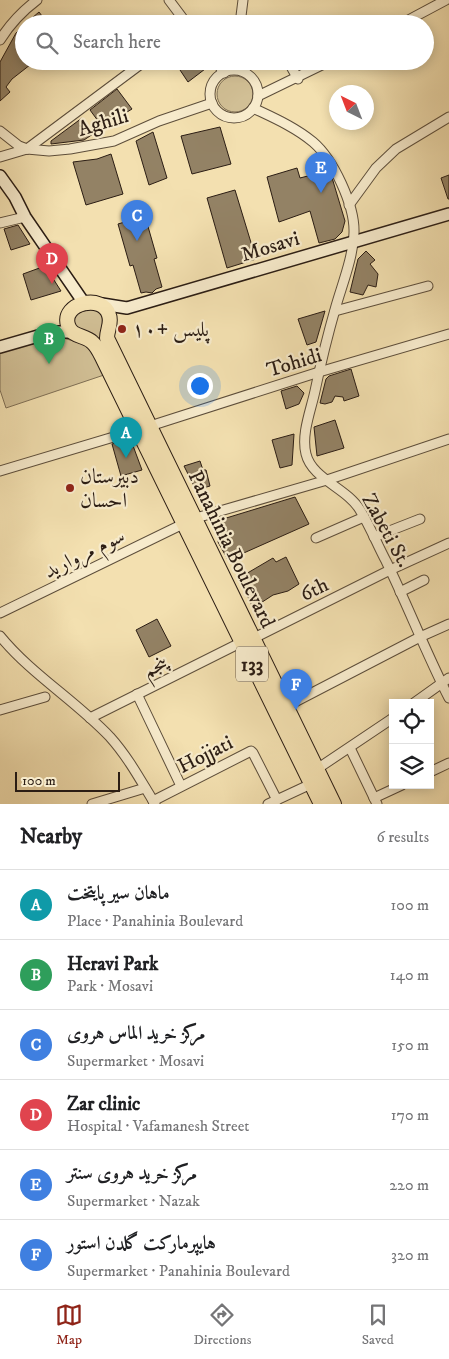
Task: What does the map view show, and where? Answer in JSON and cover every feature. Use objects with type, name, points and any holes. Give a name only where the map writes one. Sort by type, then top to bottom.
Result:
[{"type":"main road","points":[[0,176],[84,303]]},
{"type":"main road","points":[[0,187],[9,200],[25,216]]},
{"type":"main road","name":"Mosavi","points":[[102,304],[128,308],[449,214]]},
{"type":"main road","points":[[52,332],[76,306],[92,302],[102,304]]},
{"type":"main road","name":"Panahinia Boulevard","points":[[102,304],[110,317],[107,338],[144,428],[190,521],[321,804]]},
{"type":"main road","points":[[70,313],[67,320],[72,332]]},
{"type":"main road","points":[[0,347],[52,332],[72,332]]},
{"type":"main road","name":"Panahinia Boulevard","points":[[72,332],[92,342],[144,428]]},
{"type":"main road","name":"Panahinia Boulevard","points":[[190,521],[254,638],[334,804]]},
{"type":"street","points":[[18,15],[37,0]]},
{"type":"street","points":[[169,0],[180,15]]},
{"type":"street","points":[[241,15],[243,0]]},
{"type":"street","points":[[418,15],[446,0]]},
{"type":"street","points":[[0,40],[15,19]]},
{"type":"street","points":[[0,131],[19,146],[27,149],[133,70]]},
{"type":"street","points":[[228,70],[214,82],[211,89],[212,103],[216,110],[229,118],[244,116],[254,108],[258,96],[258,88],[254,81],[249,75],[240,70]]},
{"type":"street","points":[[293,70],[298,79]]},
{"type":"street","points":[[258,96],[314,70]]},
{"type":"street","name":"Aghili","points":[[0,157],[27,149],[49,150],[93,146],[114,141],[159,121],[212,103]]},
{"type":"street","name":"Zabeti St.","points":[[254,108],[289,126],[321,149],[334,167],[349,205],[354,225],[353,241],[350,259],[334,311],[319,372],[305,444],[308,459],[311,465],[326,480],[346,493],[364,516],[420,637],[445,681],[449,698]]},
{"type":"street","points":[[349,205],[366,179],[391,153],[405,142],[449,118]]},
{"type":"street","points":[[0,223],[25,216]]},
{"type":"street","points":[[334,311],[428,286]]},
{"type":"street","name":"Tohidi","points":[[0,471],[144,428],[319,372],[449,334]]},
{"type":"street","name":"سوم مروارید","points":[[0,613],[190,521],[326,480],[449,439]]},
{"type":"street","points":[[316,538],[364,516]]},
{"type":"street","points":[[374,537],[420,519]]},
{"type":"street","name":"6th","points":[[254,638],[390,570],[449,543]]},
{"type":"street","points":[[400,592],[424,580]]},
{"type":"street","points":[[287,706],[449,624]]},
{"type":"street","points":[[0,636],[110,737],[122,751],[154,802]]},
{"type":"street","name":"پنجم","points":[[90,718],[236,645]]},
{"type":"street","points":[[420,699],[445,681]]},
{"type":"street","points":[[136,694],[181,786]]},
{"type":"street","points":[[0,710],[45,697]]},
{"type":"street","points":[[317,769],[389,721]]},
{"type":"street","points":[[350,748],[376,801],[396,789]]},
{"type":"street","name":"Hojjati","points":[[154,802],[181,786],[251,751],[272,802]]},
{"type":"street","points":[[434,770],[449,763]]},
{"type":"street","points":[[272,802],[311,784]]},
{"type":"street","points":[[92,804],[145,788]]},
{"type":"shaded area","points":[[235,76],[242,77],[248,81],[252,87],[252,101],[248,107],[242,111],[235,112],[228,111],[222,107],[218,101],[217,94],[218,87],[222,81],[228,77]]},
{"type":"shaded area","points":[[95,308],[100,310],[101,315],[102,345],[74,326],[74,316]]},
{"type":"shaded area","points":[[60,337],[90,346],[104,375],[6,408],[0,390],[0,352]]},
{"type":"building","points":[[15,35],[15,70],[24,70],[12,79],[6,87],[10,92],[0,101],[0,62]]},
{"type":"building","points":[[180,70],[204,70],[188,82]]},
{"type":"building","points":[[117,89],[132,109],[104,126],[101,125],[90,110]]},
{"type":"building","points":[[82,118],[93,134],[84,140],[51,144],[51,141]]},
{"type":"building","points":[[220,127],[231,164],[192,174],[181,136]]},
{"type":"building","points":[[153,132],[167,178],[149,185],[136,141]]},
{"type":"building","points":[[111,154],[123,194],[86,205],[73,162],[97,159]]},
{"type":"building","points":[[297,168],[300,178],[327,171],[330,174],[345,221],[342,232],[335,239],[319,243],[310,211],[279,222],[267,177]]},
{"type":"building","points":[[449,175],[449,199],[448,199],[441,178]]},
{"type":"building","points":[[235,190],[256,259],[227,268],[207,198]]},
{"type":"building","points":[[145,216],[157,258],[154,259],[162,287],[152,293],[141,293],[133,265],[130,266],[118,224]]},
{"type":"building","points":[[18,225],[30,244],[11,250],[4,229]]},
{"type":"building","points":[[366,251],[375,260],[370,264],[378,274],[376,287],[368,285],[363,295],[350,292],[358,259]]},
{"type":"building","points":[[45,266],[61,291],[31,300],[23,274]]},
{"type":"building","points":[[325,311],[316,342],[307,345],[298,319]]},
{"type":"building","points":[[351,369],[359,396],[344,401],[343,397],[335,396],[332,402],[320,403],[326,379],[329,376]]},
{"type":"building","points":[[297,386],[304,393],[299,404],[286,409],[281,391]]},
{"type":"building","points":[[335,420],[344,448],[317,456],[314,427]]},
{"type":"building","points":[[294,434],[292,465],[280,468],[272,440]]},
{"type":"building","points":[[124,441],[132,443],[142,470],[121,476],[112,444]]},
{"type":"building","points":[[200,461],[203,470],[206,470],[210,486],[196,490],[184,466]]},
{"type":"building","points":[[295,497],[309,524],[228,560],[218,542],[223,519]]},
{"type":"building","points":[[286,557],[299,584],[288,591],[273,595],[253,608],[239,578],[273,558],[276,562]]},
{"type":"building","points":[[157,619],[171,646],[149,657],[136,630]]},
{"type":"place","name":"مرکز خرید هروی سنتر","points":[[321,193]]},
{"type":"place","name":"مرکز خرید الماس هروی","points":[[137,241]]},
{"type":"place","name":"Zar clinic","points":[[52,284]]},
{"type":"place","name":"پلیس +۱۰","points":[[122,329]]},
{"type":"place","name":"Heravi Park","points":[[49,364]]},
{"type":"place","name":"ماهان سیر پایتخت","points":[[126,458]]},
{"type":"place","name":"دبیرستان احسان","points":[[70,488]]},
{"type":"place","name":"هایپرمارکت گلدن استور","points":[[296,710]]}]
